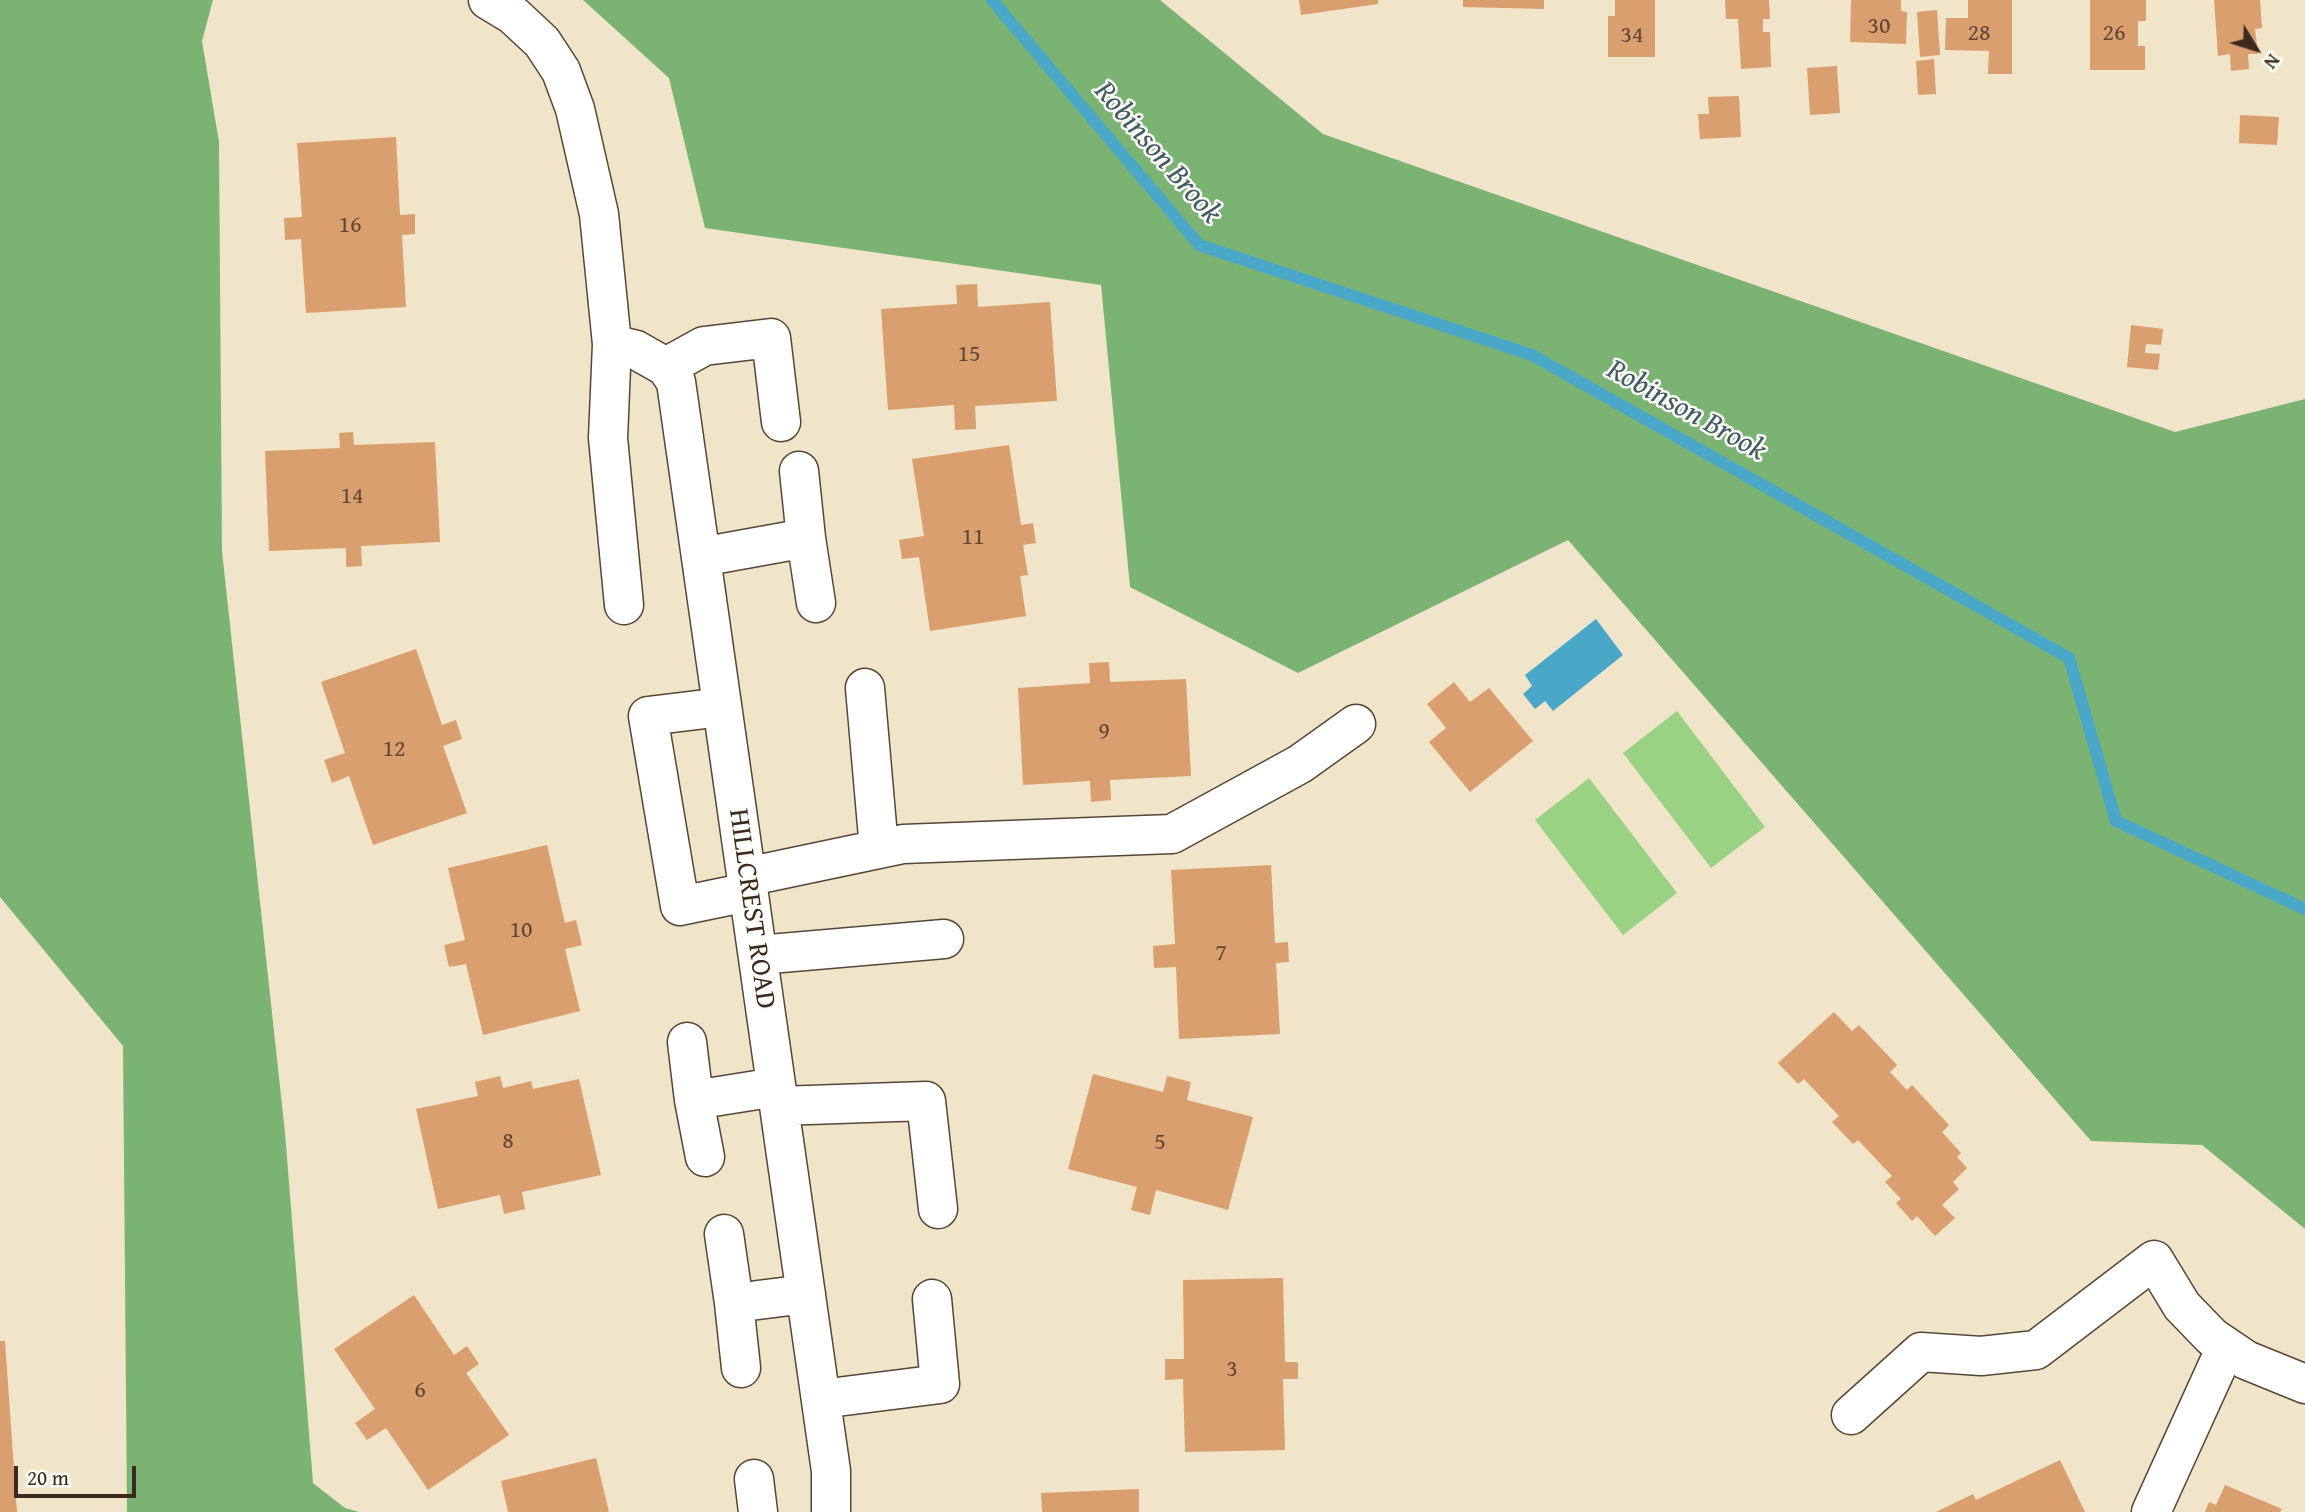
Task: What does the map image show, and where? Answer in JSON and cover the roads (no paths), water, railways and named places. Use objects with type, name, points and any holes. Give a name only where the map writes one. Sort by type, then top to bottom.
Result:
[{"type":"street","points":[[488,0],[513,15],[542,42],[561,71],[575,109],[599,214],[612,344],[608,438],[624,606]]},
{"type":"street","points":[[612,344],[636,350],[666,367],[704,346],[771,338],[781,422]]},
{"type":"street","name":"HILLCREST ROAD","points":[[666,367],[676,382],[831,1471],[831,1512]]},
{"type":"street","points":[[799,471],[816,603]]},
{"type":"street","points":[[701,557],[806,538]]},
{"type":"street","points":[[865,688],[880,849]]},
{"type":"street","points":[[722,707],[648,716],[680,906],[747,885],[903,844],[1172,834],[1300,764],[1356,724]]},
{"type":"street","points":[[758,955],[944,939]]},
{"type":"street","points":[[687,1042],[705,1157]]},
{"type":"street","points":[[694,1100],[778,1096],[926,1101],[938,1209]]},
{"type":"street","points":[[724,1234],[741,1368]]},
{"type":"street","points":[[1851,1415],[1921,1352],[1981,1356],[2036,1350],[2154,1260],[2182,1306],[2227,1347],[2246,1360],[2305,1384]]},
{"type":"street","points":[[734,1303],[806,1294]]},
{"type":"street","points":[[821,1399],[940,1384],[932,1299]]},
{"type":"street","points":[[2151,1512],[2227,1347]]},
{"type":"water","points":[[1596,619],[1623,655],[1553,711],[1545,701],[1535,709],[1523,694],[1532,686],[1525,675]]},
{"type":"waterway","name":"Robinson Brook","points":[[992,0],[1199,245],[1532,355],[2069,658],[2116,821],[2305,909]]}]
